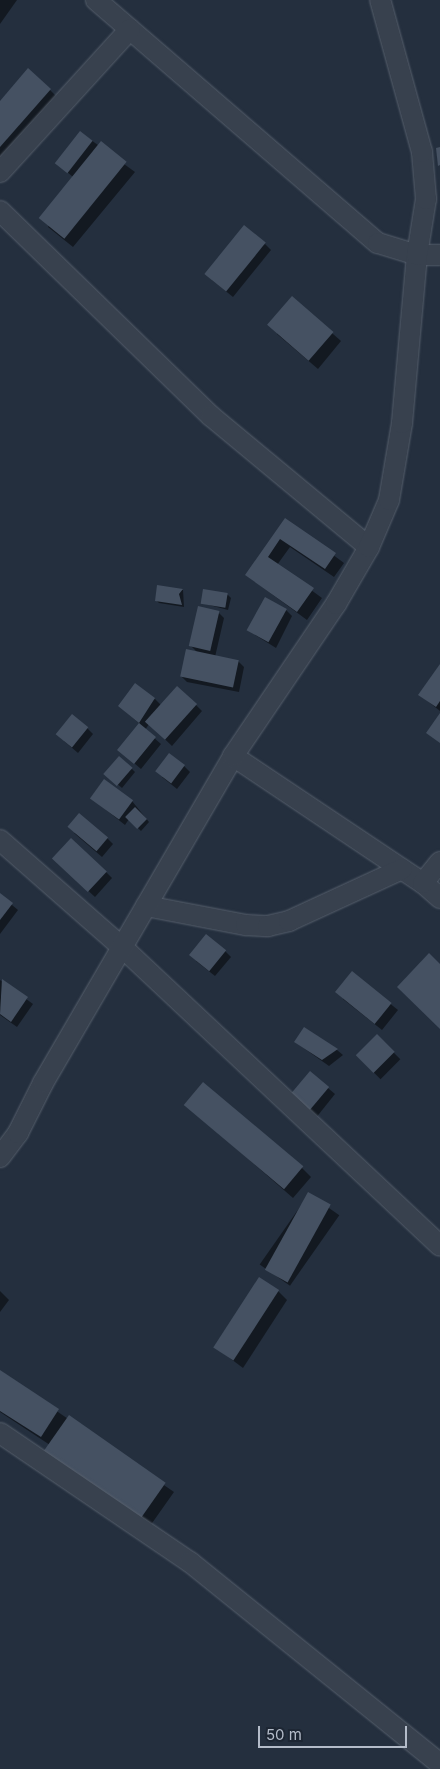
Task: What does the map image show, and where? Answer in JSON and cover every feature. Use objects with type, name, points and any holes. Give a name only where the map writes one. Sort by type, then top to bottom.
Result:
[{"type":"street","points":[[96,0],[378,243],[417,254],[440,255]]},
{"type":"street","points":[[0,1157],[18,1133],[233,756],[336,604],[370,547],[389,500],[402,423],[417,254],[426,199],[422,152],[380,0]]},
{"type":"street","points":[[0,172],[130,29]]},
{"type":"street","points":[[0,211],[210,416],[370,547]]},
{"type":"street","points":[[233,756],[402,869],[440,898]]},
{"type":"street","points":[[0,840],[122,948],[440,1246]]},
{"type":"street","points":[[423,884],[440,862]]},
{"type":"street","points":[[146,906],[246,925],[268,926],[289,921],[402,869]]},
{"type":"street","points":[[0,1432],[190,1562],[440,1764]]},
{"type":"building","points":[[28,68],[51,89],[0,147],[0,101]]},
{"type":"building","points":[[80,131],[93,141],[67,173],[55,163]]},
{"type":"building","points":[[101,141],[127,162],[64,239],[39,218]]},
{"type":"building","points":[[440,147],[440,165],[438,166],[436,148]]},
{"type":"building","points":[[244,225],[266,243],[226,292],[204,274]]},
{"type":"building","points":[[292,296],[334,332],[309,361],[267,325]]},
{"type":"building","points":[[285,518],[336,553],[325,569],[280,539],[268,557],[314,588],[297,612],[245,575]]},
{"type":"building","points":[[157,585],[183,589],[179,594],[182,605],[155,601]]},
{"type":"building","points":[[203,589],[228,593],[225,608],[201,604]]},
{"type":"building","points":[[265,597],[287,609],[268,642],[247,630]]},
{"type":"building","points":[[198,606],[219,611],[210,651],[189,646]]},
{"type":"building","points":[[186,649],[239,660],[233,688],[180,676]]},
{"type":"building","points":[[440,664],[440,701],[436,707],[418,695]]},
{"type":"building","points":[[135,683],[155,698],[139,723],[118,706]]},
{"type":"building","points":[[177,686],[197,704],[165,740],[145,722]]},
{"type":"building","points":[[440,713],[440,743],[426,733]]},
{"type":"building","points":[[72,714],[88,727],[72,747],[56,734]]},
{"type":"building","points":[[139,723],[156,737],[134,764],[117,750]]},
{"type":"building","points":[[169,753],[185,765],[171,783],[155,771]]},
{"type":"building","points":[[119,756],[133,768],[117,786],[103,774]]},
{"type":"building","points":[[104,779],[133,800],[119,820],[90,798]]},
{"type":"building","points":[[135,807],[147,819],[137,829],[125,817]]},
{"type":"building","points":[[79,813],[108,837],[97,851],[67,827]]},
{"type":"building","points":[[71,838],[107,871],[88,892],[52,858]]},
{"type":"building","points":[[0,893],[13,903],[0,920]]},
{"type":"building","points":[[206,934],[226,950],[209,971],[189,955]]},
{"type":"building","points":[[429,953],[440,964],[440,1029],[397,987]]},
{"type":"building","points":[[352,971],[392,1003],[375,1024],[335,992]]},
{"type":"building","points":[[2,979],[28,997],[11,1022],[0,1014]]},
{"type":"building","points":[[304,1027],[338,1049],[322,1060],[294,1042]]},
{"type":"building","points":[[377,1034],[395,1052],[373,1073],[356,1055]]},
{"type":"building","points":[[310,1071],[329,1087],[307,1113],[288,1097]]},
{"type":"building","points":[[203,1082],[303,1166],[284,1189],[184,1105]]},
{"type":"building","points":[[308,1192],[331,1205],[288,1282],[265,1270]]},
{"type":"building","points":[[259,1277],[279,1290],[233,1361],[213,1347]]},
{"type":"building","points":[[0,1370],[59,1409],[41,1437],[0,1411]]},
{"type":"building","points":[[69,1415],[166,1483],[140,1519],[44,1451]]}]
